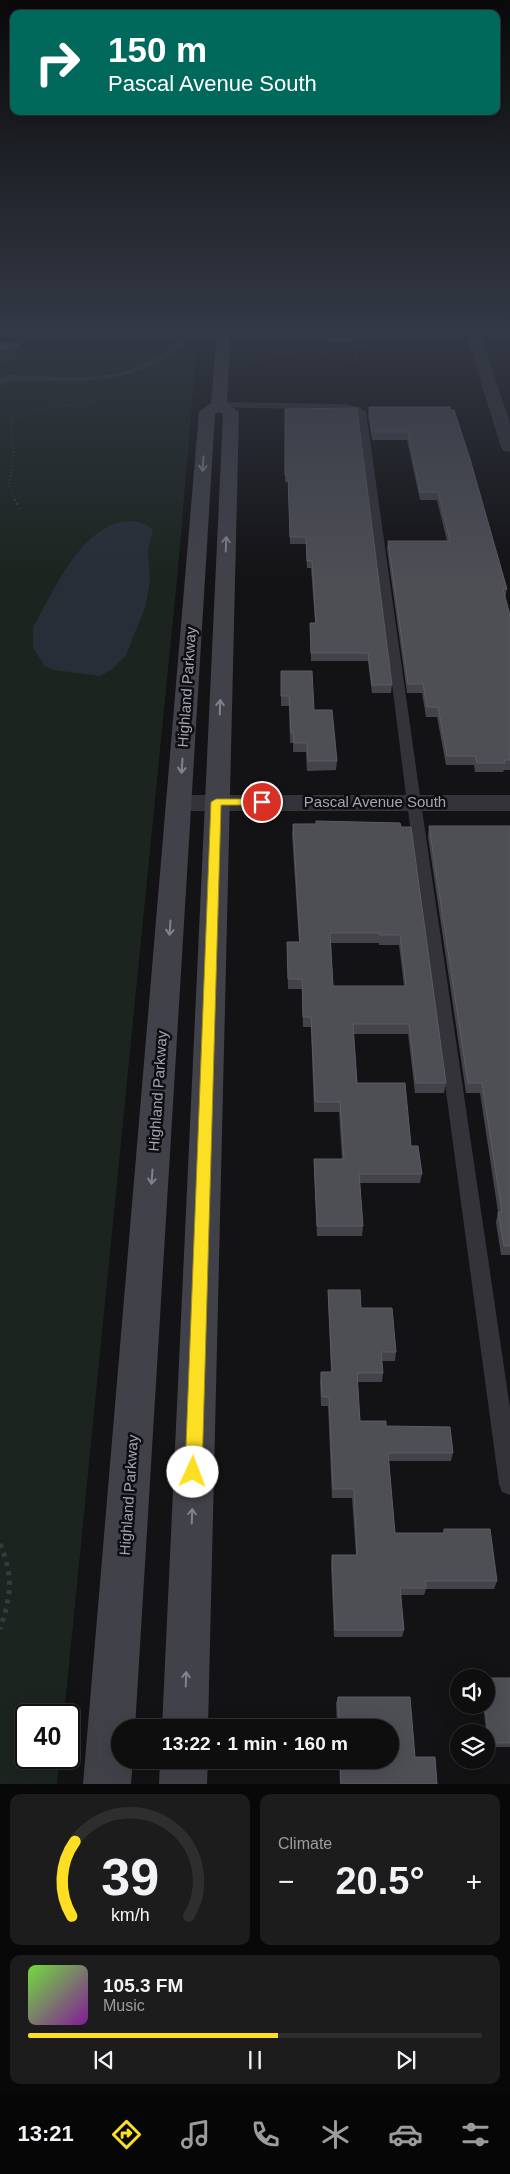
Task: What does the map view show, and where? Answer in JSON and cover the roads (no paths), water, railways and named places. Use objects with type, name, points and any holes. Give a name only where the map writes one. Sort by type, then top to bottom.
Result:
[{"type":"street","name":"Highland Parkway","points":[[107,1784],[207,413]]},
{"type":"street","points":[[185,1719],[231,413]]},
{"type":"street","points":[[499,413],[510,447]]},
{"type":"street","name":"Pascal Avenue South","points":[[179,802],[510,802]]},
{"type":"street","points":[[183,1784],[184,1769]]},
{"type":"lane","points":[[362,413],[414,802],[510,1484]]}]
